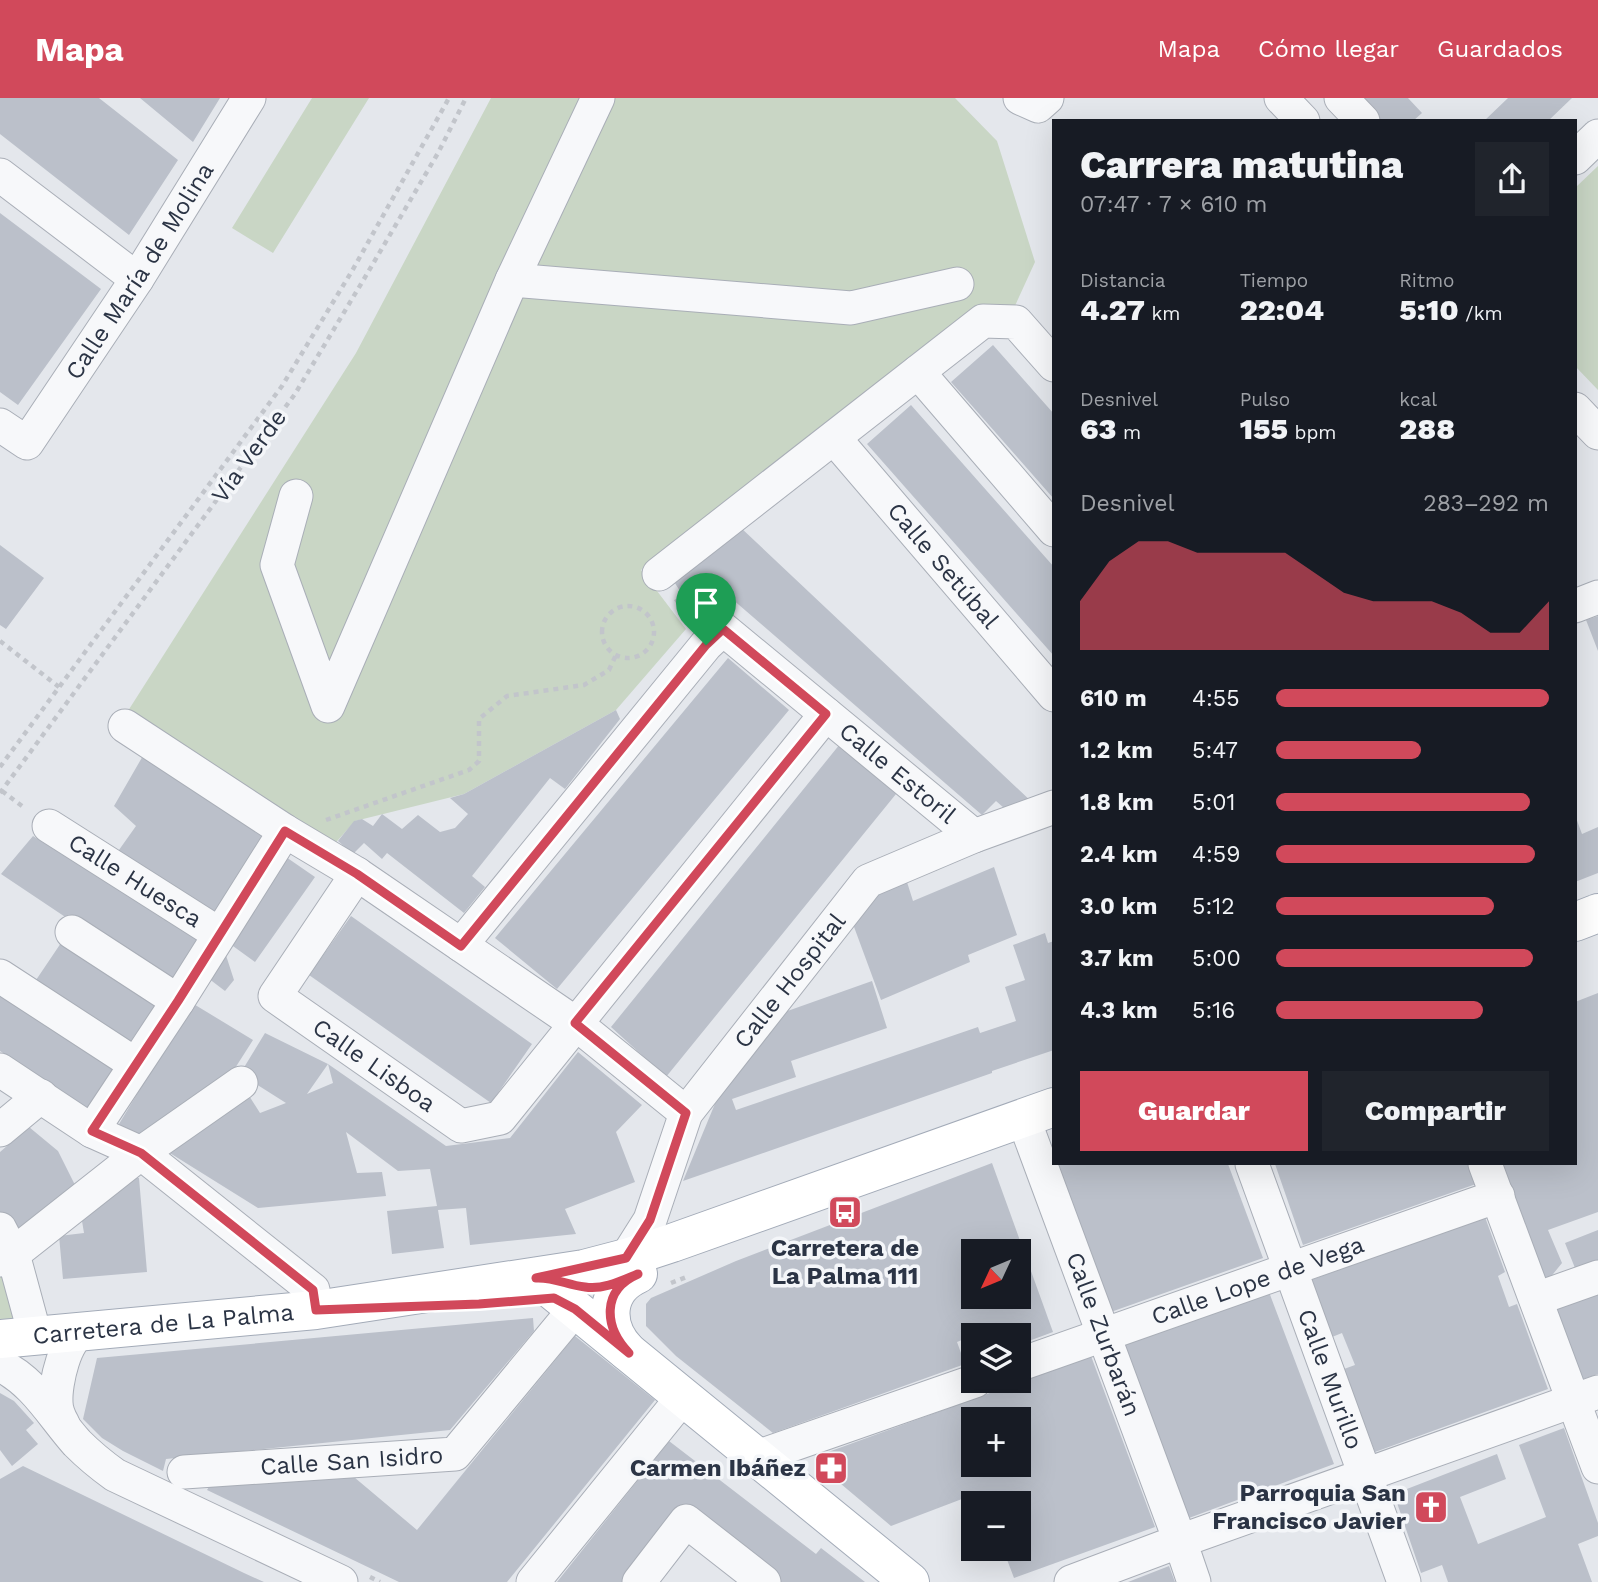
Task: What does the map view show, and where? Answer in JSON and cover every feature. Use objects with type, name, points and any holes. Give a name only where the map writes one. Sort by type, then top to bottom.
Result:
[{"type":"main road","points":[[1577,921],[1598,913]]},
{"type":"main road","name":"Carretera de La Palma","points":[[17,1337],[316,1310],[632,1266],[1047,1116]]},
{"type":"main road","name":"Carretera de La Palma","points":[[581,1298],[608,1286],[632,1266],[925,1153],[1047,1116]]},
{"type":"main road","points":[[316,1310],[479,1304],[550,1297],[563,1301],[581,1298],[599,1278],[900,1168],[925,1153]]},
{"type":"main road","points":[[629,1353],[616,1338],[609,1316],[611,1304],[632,1266]]},
{"type":"main road","points":[[536,1278],[581,1298],[629,1353],[910,1582]]},
{"type":"street","name":"Calle María de Molina","points":[[0,425],[27,443],[137,279],[249,98]]},
{"type":"street","points":[[296,496],[277,565],[328,706],[512,280],[598,98]]},
{"type":"street","points":[[1020,98],[1038,106],[1047,98]]},
{"type":"street","points":[[1281,98],[1301,119]]},
{"type":"street","points":[[1341,98],[1361,119]]},
{"type":"street","points":[[1577,156],[1598,135]]},
{"type":"street","points":[[0,175],[137,279]]},
{"type":"street","points":[[512,280],[851,308],[957,284]]},
{"type":"street","points":[[659,574],[983,321],[1016,322],[1052,363]]},
{"type":"street","points":[[918,372],[1052,528]]},
{"type":"street","points":[[1577,410],[1598,433]]},
{"type":"street","name":"Calle Setúbal","points":[[834,438],[1052,693]]},
{"type":"street","points":[[1577,605],[1598,597]]},
{"type":"street","points":[[461,946],[715,637]]},
{"type":"street","name":"Calle Estoril","points":[[715,637],[826,714],[974,836]]},
{"type":"street","points":[[575,1023],[826,714]]},
{"type":"street","points":[[125,726],[294,837],[357,874],[575,1023],[686,1113]]},
{"type":"street","name":"Calle Hospital","points":[[632,1266],[686,1113],[868,881],[974,836],[1052,808]]},
{"type":"street","name":"Calle Huesca","points":[[49,826],[219,934]]},
{"type":"street","points":[[92,1131],[219,934],[294,837]]},
{"type":"street","name":"Calle Lisboa","points":[[357,874],[275,996],[461,1126],[500,1118],[575,1023]]},
{"type":"street","points":[[72,932],[178,1001]]},
{"type":"street","points":[[0,976],[135,1064]]},
{"type":"street","points":[[0,1070],[92,1131],[141,1153],[313,1290],[316,1310]]},
{"type":"street","points":[[17,1337],[4,1248],[241,1083]]},
{"type":"street","points":[[0,1129],[41,1096]]},
{"type":"street","name":"Calle Zurbarán","points":[[1047,1116],[1052,1136]]},
{"type":"street","name":"Calle Zurbarán","points":[[1060,1165],[1103,1335],[1194,1582]]},
{"type":"street","name":"Calle Murillo","points":[[1252,1165],[1404,1582]]},
{"type":"street","points":[[1485,1165],[1536,1299],[1586,1396],[1598,1466]]},
{"type":"street","name":"Calle Lope de Vega","points":[[1031,1361],[1497,1196]]},
{"type":"street","points":[[1536,1299],[1598,1276]]},
{"type":"street","name":"Calle San Isidro","points":[[184,1472],[455,1454],[581,1298]]},
{"type":"street","points":[[64,1426],[58,1412],[56,1394],[68,1344],[76,1334],[84,1331]]},
{"type":"street","points":[[0,1365],[28,1384],[85,1451],[115,1475],[341,1582]]},
{"type":"street","points":[[757,1457],[961,1386]]},
{"type":"street","points":[[1071,1582],[1586,1396]]},
{"type":"street","points":[[533,1582],[683,1397]]},
{"type":"street","points":[[655,1577],[686,1521],[764,1582]]},
{"type":"path","name":"Vía Verde","points":[[0,767],[282,386],[352,271],[449,98]]},
{"type":"path","name":"Vía Verde","points":[[0,793],[295,394],[438,153],[466,98]]},
{"type":"path","points":[[659,574],[715,637]]},
{"type":"path","points":[[620,608],[637,608],[650,618],[653,627],[652,641],[648,649],[633,658],[625,659],[616,655],[604,643],[603,626],[606,618],[620,608]]},
{"type":"path","points":[[0,641],[59,687]]},
{"type":"path","points":[[294,837],[323,822],[469,769],[479,761],[479,719],[507,696],[584,685],[609,670],[616,655]]},
{"type":"green space","points":[[312,98],[369,98],[273,253],[232,228]]},
{"type":"green space","points":[[491,98],[955,98],[997,141],[1035,262],[1014,308],[996,305],[971,309],[641,570],[686,629],[616,710],[464,794],[355,821],[330,849],[126,714],[356,353]]},
{"type":"green space","points":[[1598,166],[1598,390],[1577,368],[1577,186]]},
{"type":"green space","points":[[0,1267],[24,1317],[0,1323]]},
{"type":"building","points":[[0,98],[99,98],[178,160],[129,235],[0,134]]},
{"type":"building","points":[[140,98],[220,98],[193,142]]},
{"type":"building","points":[[1354,98],[1408,98],[1422,113],[1415,119],[1373,119]]},
{"type":"building","points":[[1508,98],[1572,98],[1550,119],[1486,119]]},
{"type":"building","points":[[0,213],[101,289],[18,405],[0,392]]},
{"type":"building","points":[[993,345],[1052,412],[1052,497],[951,382]]},
{"type":"building","points":[[911,405],[1052,565],[1052,654],[867,444]]},
{"type":"building","points":[[740,527],[1034,804],[1012,815],[996,801],[982,815],[724,592],[700,623],[673,580]]},
{"type":"building","points":[[0,545],[44,578],[6,629],[0,625]]},
{"type":"building","points":[[1598,616],[1598,651],[1586,620]]},
{"type":"building","points":[[728,658],[789,710],[557,989],[495,938]]},
{"type":"building","points":[[616,710],[620,719],[565,789],[550,778],[472,876],[485,887],[464,913],[387,853],[382,859],[364,843],[353,854],[338,841],[354,821],[362,819],[373,826],[382,814],[402,829],[418,815],[440,832],[455,828],[468,814],[450,798],[464,794]]},
{"type":"building","points":[[840,744],[896,794],[666,1077],[611,1027]]},
{"type":"building","points":[[144,754],[268,836],[212,920],[114,857],[136,826],[114,806]]},
{"type":"building","points":[[1577,820],[1582,834],[1598,827],[1598,873],[1577,881]]},
{"type":"building","points":[[33,836],[200,941],[170,987],[1,874]]},
{"type":"building","points":[[286,857],[315,877],[255,962],[226,941]]},
{"type":"building","points":[[994,867],[1017,935],[968,955],[970,962],[881,1000],[850,916],[872,894],[907,882],[913,901]]},
{"type":"building","points":[[351,916],[532,1044],[491,1103],[309,975]]},
{"type":"building","points":[[1045,933],[1048,943],[1052,942],[1052,1051],[683,1181],[719,1094],[779,1014],[872,981],[887,1028],[791,1061],[796,1077],[732,1099],[736,1110],[978,1027],[980,1033],[1016,1021],[1005,987],[1025,980],[1013,945]]},
{"type":"building","points":[[63,940],[157,1003],[128,1045],[34,983]]},
{"type":"building","points":[[222,943],[234,980],[225,991],[204,975]]},
{"type":"building","points":[[0,990],[117,1067],[89,1109],[0,1051]]},
{"type":"building","points":[[1598,993],[1598,1212],[1548,1230],[1562,1263],[1545,1284],[1500,1165],[1577,1165],[1577,1001]]},
{"type":"building","points":[[192,1003],[253,1040],[230,1076],[141,1140],[119,1124]]},
{"type":"building","points":[[265,1033],[328,1064],[446,1146],[510,1138],[578,1052],[642,1105],[616,1132],[635,1182],[565,1209],[576,1234],[470,1245],[466,1208],[438,1210],[444,1248],[392,1254],[387,1211],[437,1206],[430,1169],[398,1171],[346,1132],[357,1173],[382,1172],[386,1196],[258,1208],[157,1145],[241,1083],[260,1113],[286,1103],[240,1074]],"holes":[[[328,1064],[333,1083],[307,1094]]]},
{"type":"building","points":[[29,1127],[58,1151],[75,1185],[12,1235],[0,1212],[0,1152]]},
{"type":"building","points":[[992,1163],[1019,1239],[961,1239],[961,1309],[1031,1309],[1031,1271],[1053,1332],[1031,1340],[1031,1323],[961,1323],[961,1340],[957,1342],[961,1365],[773,1433],[676,1356],[646,1326],[646,1304],[651,1298],[736,1261]]},
{"type":"building","points":[[1054,1165],[1228,1165],[1263,1258],[1108,1313]]},
{"type":"building","points":[[1275,1165],[1468,1165],[1476,1184],[1303,1245]]},
{"type":"building","points":[[123,1178],[139,1178],[147,1272],[63,1279],[59,1236],[84,1233],[81,1215]]},
{"type":"building","points":[[1485,1217],[1505,1272],[1498,1276],[1509,1307],[1517,1304],[1548,1389],[1375,1452],[1344,1369],[1355,1365],[1342,1333],[1332,1337],[1311,1280]]},
{"type":"building","points":[[1598,1230],[1598,1265],[1577,1273],[1565,1243]]},
{"type":"building","points":[[1269,1292],[1334,1464],[1181,1521],[1117,1348]]},
{"type":"building","points":[[1598,1293],[1598,1374],[1577,1381],[1551,1310]]},
{"type":"building","points":[[533,1318],[534,1331],[450,1430],[166,1459],[163,1471],[102,1438],[83,1419],[97,1358]]},
{"type":"building","points":[[575,1336],[655,1400],[507,1582],[399,1582],[207,1490],[210,1485],[348,1472],[417,1530]]},
{"type":"building","points":[[1091,1356],[1155,1527],[1014,1578],[1008,1561],[1031,1561],[1031,1491],[961,1491],[961,1499],[891,1526],[822,1468],[820,1455],[990,1393],[1031,1393],[1031,1378]]},
{"type":"building","points":[[0,1393],[14,1401],[34,1423],[26,1430],[38,1444],[12,1466],[0,1450]]},
{"type":"building","name":"Parroquia San Francisco Javier","points":[[1564,1428],[1598,1523],[1598,1536],[1578,1544],[1592,1582],[1448,1582],[1442,1565],[1421,1573],[1394,1494],[1497,1454],[1506,1479],[1460,1497],[1478,1544],[1546,1517],[1519,1445]]},
{"type":"building","points":[[669,1441],[816,1554],[821,1548],[865,1582],[774,1582],[680,1513],[627,1582],[557,1582]]},
{"type":"building","points":[[23,1466],[264,1582],[0,1582],[0,1479]]},
{"type":"building","points":[[1169,1566],[1175,1582],[1128,1582]]},
{"type":"place","name":"Carretera de La Palma 111","points":[[845,1212]]},
{"type":"place","name":"Carmen Ibáñez","points":[[831,1468]]},
{"type":"place","name":"Parroquia San Francisco Javier","points":[[1431,1507]]},
{"type":"route","points":[[723,629],[826,714],[575,1023],[686,1113],[650,1220],[626,1258],[536,1278],[555,1278],[588,1288],[608,1286],[638,1274],[622,1284],[616,1292],[609,1316],[616,1338],[629,1353],[575,1309],[550,1297],[479,1304],[316,1310],[313,1290],[141,1153],[92,1131],[285,831],[357,874],[461,946],[706,645],[723,629]]}]
